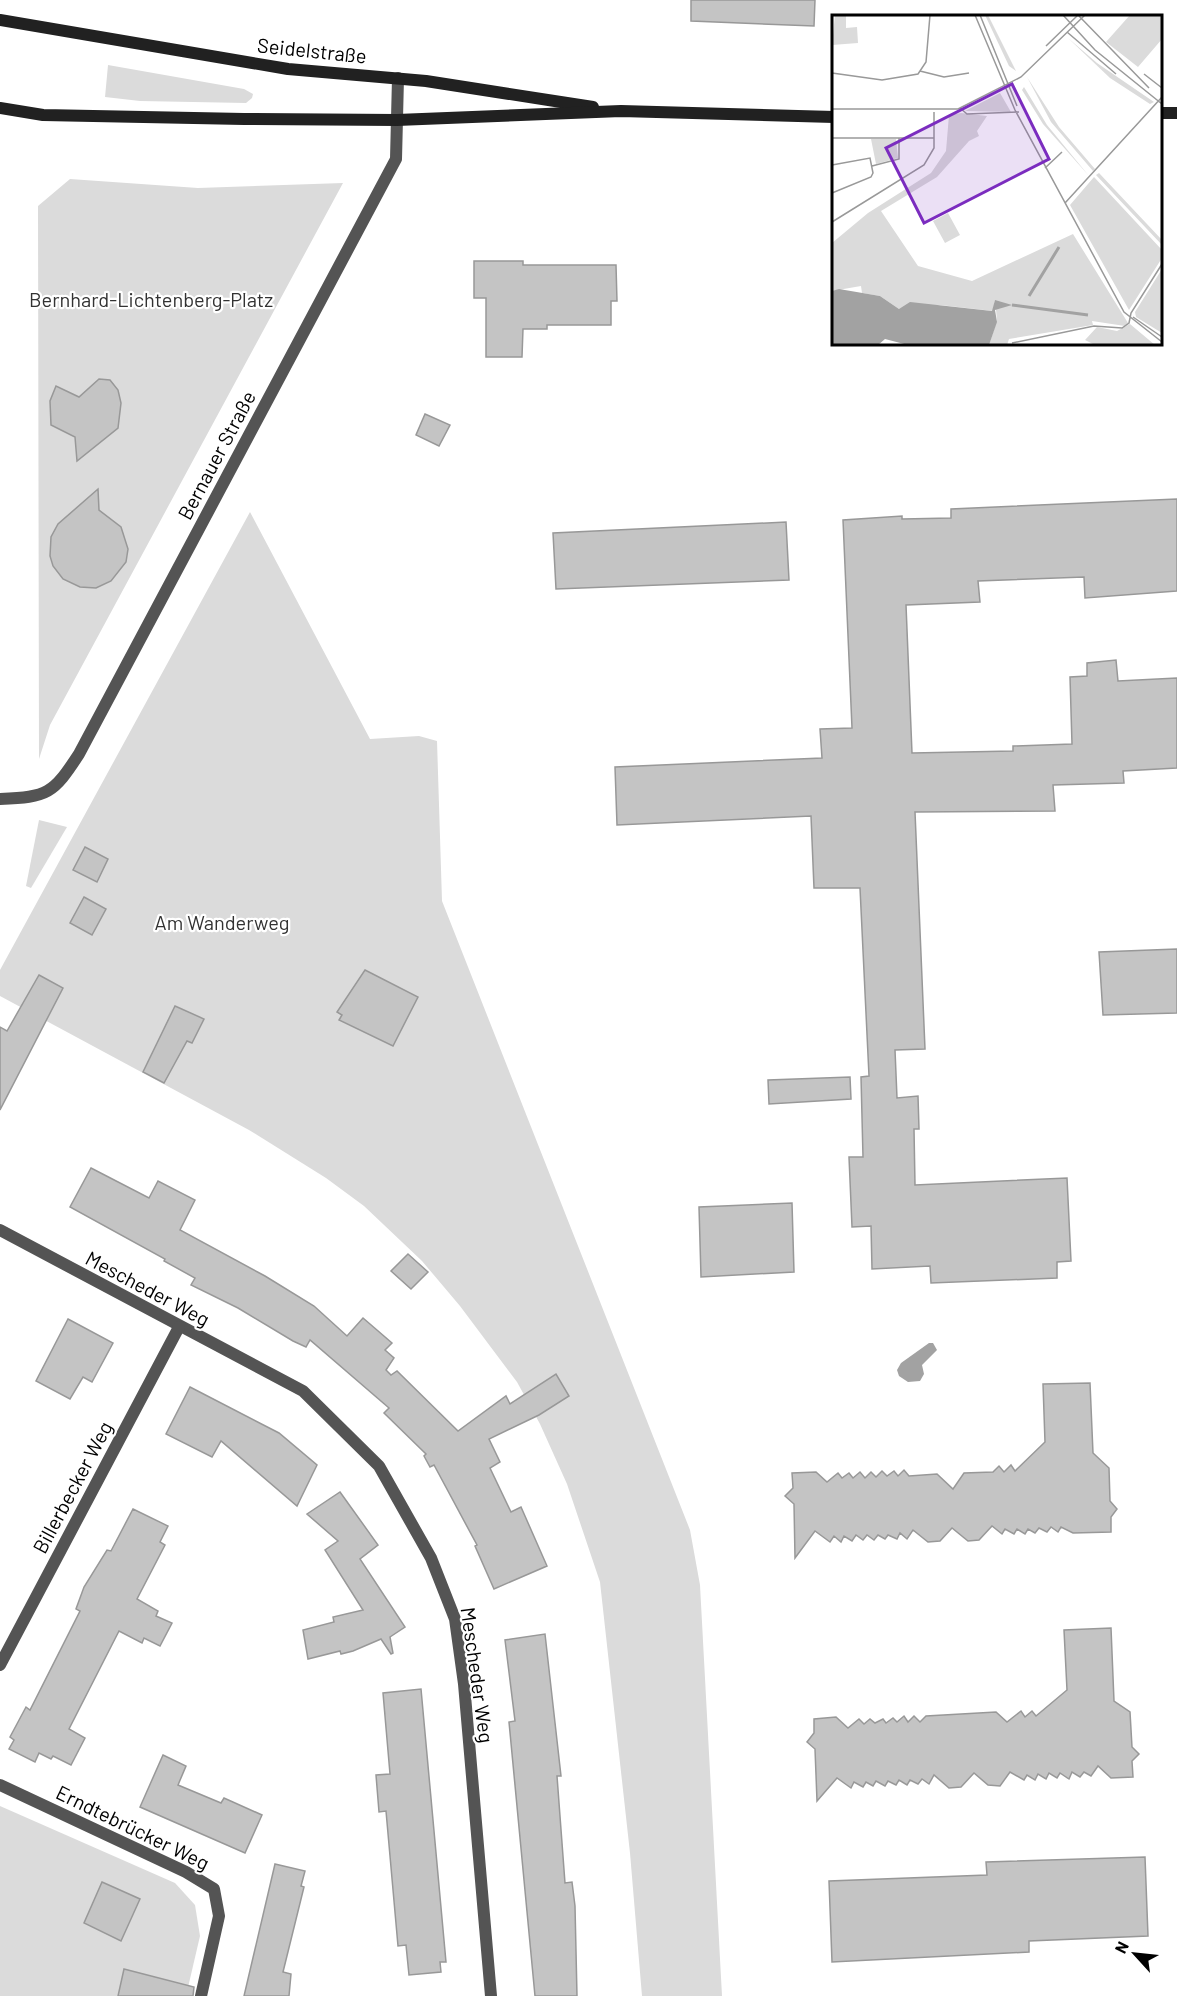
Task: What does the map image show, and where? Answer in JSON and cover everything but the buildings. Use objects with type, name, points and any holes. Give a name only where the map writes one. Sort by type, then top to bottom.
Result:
[{"type":"main road","name":"Seidelstraße","points":[[0,20],[288,69],[398,78],[621,111]]},
{"type":"main road","name":"Seidelstraße","points":[[0,108],[43,115],[398,120],[621,111],[832,117]]},
{"type":"street","name":"Bernauer Straße","points":[[0,799],[31,797],[50,791],[60,783],[79,754],[396,159],[398,78]]},
{"type":"street","name":"Mescheder Weg","points":[[0,1230],[303,1392],[379,1466],[431,1558],[454,1619],[464,1684],[491,1996]]},
{"type":"street","name":"Billerbecker Weg","points":[[0,1665],[179,1327]]},
{"type":"street","name":"Erndtebrücker Weg","points":[[0,1785],[186,1872],[214,1889],[219,1916],[201,1996]]},
{"type":"green space","points":[[108,65],[244,89],[253,94],[246,103],[140,101],[105,97]]},
{"type":"green space","name":"Bernhard-Lichtenberg-Platz","points":[[70,179],[198,188],[343,183],[50,725],[39,759],[38,206]]},
{"type":"green space","name":"Am Wanderweg","points":[[250,512],[370,739],[419,736],[437,741],[442,901],[690,1530],[700,1585],[722,1996],[642,1996],[630,1853],[600,1582],[567,1484],[540,1424],[517,1382],[460,1306],[422,1261],[364,1206],[326,1178],[249,1130],[0,996],[0,970]]},
{"type":"green space","points":[[39,820],[67,827],[31,888],[26,886]]},
{"type":"green space","points":[[0,1806],[175,1883],[195,1905],[200,1936],[186,1996],[0,1996]]},
{"type":"shaded area","points":[[929,1343],[933,1343],[937,1350],[922,1365],[924,1374],[920,1381],[908,1382],[899,1376],[897,1370],[901,1363]]}]
